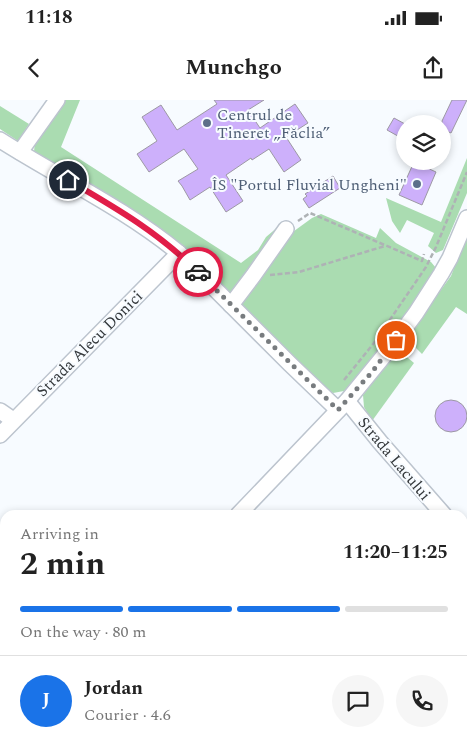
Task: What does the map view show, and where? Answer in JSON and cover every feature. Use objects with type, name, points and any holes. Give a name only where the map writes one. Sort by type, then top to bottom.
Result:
[{"type":"street","points":[[20,152],[57,100]]},
{"type":"street","name":"Strada Lacului","points":[[0,140],[126,214],[179,253],[231,305],[343,405],[380,442],[440,510]]},
{"type":"street","points":[[243,510],[343,405],[387,352],[431,290],[450,258],[467,218]]},
{"type":"street","points":[[231,305],[286,229]]},
{"type":"street","name":"Strada Alecu Donici","points":[[0,434],[179,253]]},
{"type":"street","points":[[0,411],[13,420]]},
{"type":"path","points":[[343,381],[374,343],[426,267],[467,172]]},
{"type":"path","points":[[286,229],[310,213],[422,261],[424,254]]},
{"type":"path","points":[[253,276],[299,272],[386,246]]},
{"type":"green space","points":[[64,100],[80,100],[61,147],[241,263],[258,250],[266,237],[279,226],[278,235],[231,294],[197,262],[137,213],[34,152],[35,140]]},
{"type":"green space","points":[[0,106],[29,124],[18,141],[0,129]]},
{"type":"green space","points":[[467,158],[467,193],[443,250],[436,253],[428,246],[434,233],[407,220],[400,233],[392,221],[386,198],[441,222]]},
{"type":"green space","points":[[321,214],[376,238],[380,228],[396,243],[431,262],[436,268],[408,311],[357,380],[344,391],[333,393],[240,308],[244,293],[290,234],[312,218]]},
{"type":"green space","points":[[467,235],[467,314],[456,307],[422,354],[406,338],[451,276]]},
{"type":"green space","points":[[396,352],[402,353],[414,363],[372,421],[364,407],[363,395]]},
{"type":"building","points":[[214,100],[264,100],[248,110],[260,128],[295,104],[308,123],[286,137],[301,160],[284,172],[269,149],[252,160],[251,158],[226,175],[243,201],[226,212],[210,187],[190,200],[178,181],[198,169],[184,149],[149,172],[137,154],[157,141],[142,117],[161,105],[177,130],[217,104]]},
{"type":"building","points":[[452,100],[467,100],[451,133],[451,115],[445,115]]},
{"type":"building","points":[[394,118],[396,119],[396,135],[387,130]]},
{"type":"building","points":[[410,170],[432,170],[436,172],[422,205],[399,195]]},
{"type":"building","points":[[333,176],[340,188],[309,208],[303,199],[307,196],[305,194]]},
{"type":"building","points":[[451,400],[457,401],[462,405],[466,410],[466,422],[462,427],[457,431],[451,432],[445,431],[440,427],[436,422],[435,416],[436,410],[440,405],[445,401]]},
{"type":"way so far","points":[[198,272],[338,410],[372,372],[396,340]]},
{"type":"place","name":"Centrul de Tineret „Făclia”","points":[[207,123]]},
{"type":"place","name":"ÎS \"Portul Fluvial Ungheni\"","points":[[417,184]]},
{"type":"route","points":[[68,180],[126,214],[149,230],[179,253],[198,272]]}]
